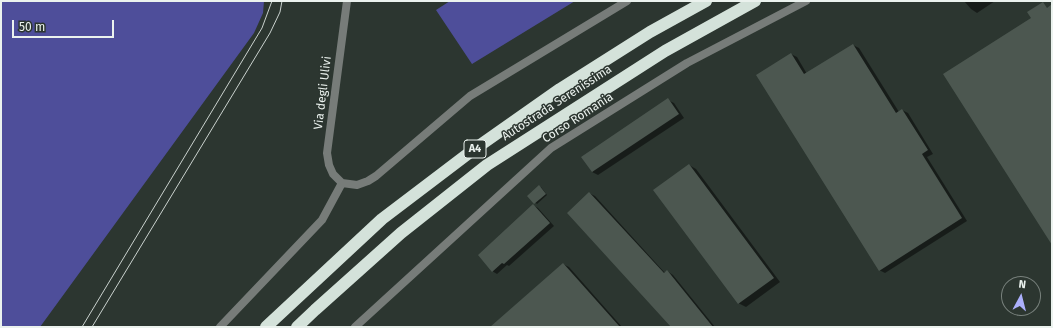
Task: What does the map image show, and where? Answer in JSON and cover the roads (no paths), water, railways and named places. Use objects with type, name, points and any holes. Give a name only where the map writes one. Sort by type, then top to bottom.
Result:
[{"type":"highway","name":"Autostrada Serenissima","points":[[266,327],[382,219],[469,153],[560,88],[650,32],[706,1]]},
{"type":"highway","name":"Autostrada Serenissima","points":[[297,327],[401,233],[487,165],[665,50],[755,1]]},
{"type":"street","name":"Via degli Ulivi","points":[[342,183],[333,174],[329,165],[327,153],[347,1]]},
{"type":"street","points":[[220,327],[322,220],[342,183],[357,186],[368,181],[470,96],[627,1]]},
{"type":"street","name":"Corso Romania","points":[[355,327],[551,148],[687,63],[806,1]]},
{"type":"tram line","points":[[82,327],[262,28],[272,1]]},
{"type":"tram line","points":[[92,327],[270,33],[280,12],[282,1]]}]
